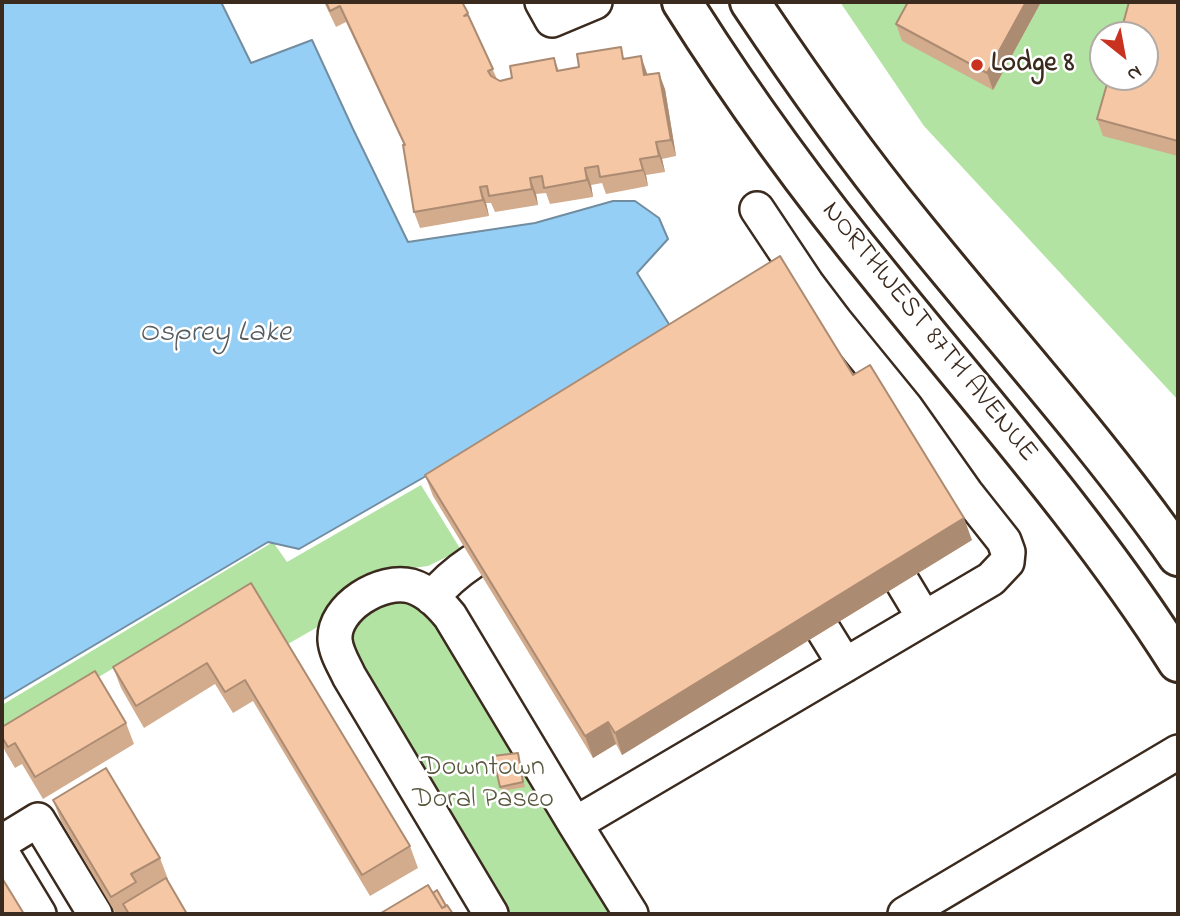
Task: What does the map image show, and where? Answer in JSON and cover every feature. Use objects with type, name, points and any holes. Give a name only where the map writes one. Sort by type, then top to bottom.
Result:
[{"type":"main road","name":"NORTHWEST 87TH AVENUE","points":[[682,2],[756,114],[825,207],[1080,523],[1135,596],[1178,662]]},
{"type":"main road","name":"NORTHWEST 87TH AVENUE","points":[[750,2],[871,173],[1126,485],[1178,556]]},
{"type":"street","points":[[542,2],[552,20],[595,2]]},
{"type":"street","points":[[575,824],[991,579],[1007,562],[1008,552],[1004,541],[966,493],[906,408],[807,284],[757,209]]},
{"type":"street","points":[[432,598],[441,586],[472,562]]},
{"type":"street","points":[[902,583],[924,618]]},
{"type":"street","points":[[492,914],[340,657],[335,642],[336,630],[343,616],[366,594],[383,587],[400,584],[422,590],[450,616],[631,914]]},
{"type":"street","points":[[824,631],[845,664]]},
{"type":"street","points":[[905,914],[1178,752]]},
{"type":"street","points":[[2,842],[38,820],[95,914]]},
{"type":"street","points":[[2,853],[39,914]]},
{"type":"green space","points":[[840,2],[1178,2],[1178,400],[924,126]]},
{"type":"green space","points":[[421,485],[461,550],[428,566],[398,570],[321,625],[288,644],[252,585],[2,735],[2,705],[273,542],[287,562]]},
{"type":"green space","name":"Downtown Doral Paseo","points":[[381,599],[422,600],[616,914],[505,914],[348,642],[351,628]]},
{"type":"water","name":"Osprey Lake","points":[[2,2],[221,2],[251,63],[312,40],[408,242],[535,223],[613,201],[635,201],[659,218],[668,239],[637,273],[672,329],[299,549],[268,542],[2,700]]},
{"type":"building","points":[[326,2],[462,2],[468,13],[464,16],[468,15],[493,69],[488,71],[500,81],[512,78],[510,66],[554,58],[557,71],[579,67],[577,54],[621,47],[623,59],[641,56],[644,75],[659,73],[671,140],[656,142],[659,156],[640,159],[643,170],[600,177],[598,166],[585,168],[587,180],[544,188],[542,176],[530,178],[532,189],[489,196],[487,186],[480,187],[483,200],[414,212],[405,145],[340,6],[330,11]]},
{"type":"building","name":"Lodge 8","points":[[908,2],[1026,2],[987,73],[896,24]]},
{"type":"building","points":[[1129,2],[1178,2],[1178,141],[1097,119],[1105,91],[1159,91],[1159,21],[1124,21]]},
{"type":"building","points":[[780,256],[853,375],[870,365],[964,518],[615,733],[608,722],[585,736],[425,475]]},
{"type":"building","points":[[251,583],[410,846],[362,875],[245,680],[225,692],[207,663],[136,706],[113,667]]},
{"type":"building","points":[[95,671],[126,723],[35,777],[15,743],[8,747],[2,737],[2,727]]},
{"type":"building","points":[[518,753],[523,782],[500,787],[493,756]]},
{"type":"building","points":[[106,768],[160,858],[131,874],[136,882],[111,897],[53,800]]},
{"type":"building","points":[[2,878],[24,914],[2,914]]},
{"type":"building","points":[[166,878],[187,914],[129,914],[123,904]]},
{"type":"building","points":[[428,885],[442,908],[447,905],[453,914],[381,914],[381,913]]},
{"type":"building","points":[[437,890],[446,906],[442,908],[433,893]]},
{"type":"place","name":"Lodge 8","points":[[977,65]]}]
